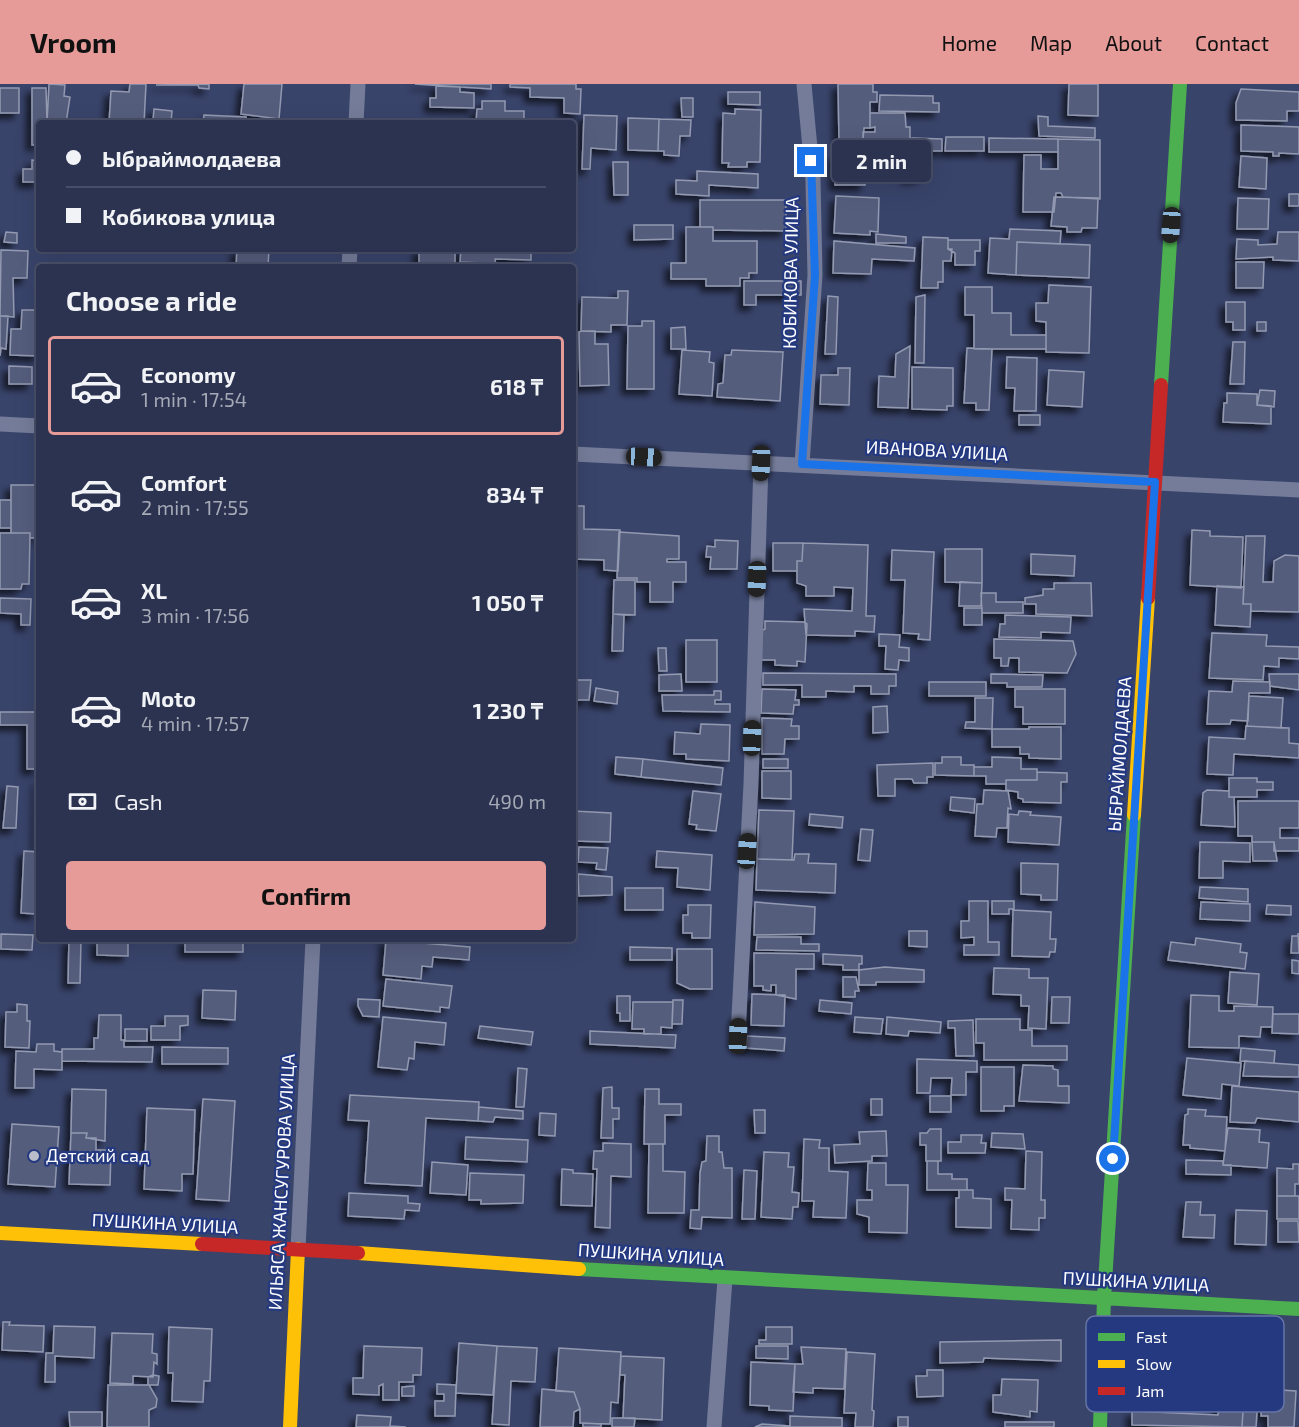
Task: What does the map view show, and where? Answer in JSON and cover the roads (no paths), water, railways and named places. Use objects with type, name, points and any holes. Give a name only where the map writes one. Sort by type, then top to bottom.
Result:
[{"type":"street","points":[[356,120],[358,84]]},
{"type":"street","name":"КОБИКОВА УЛИЦА","points":[[802,464],[815,275],[813,180],[804,84]]},
{"type":"street","name":"ЫБРАЙМОЛДАЕВА","points":[[1103,1316],[1180,84]]},
{"type":"street","points":[[0,424],[36,426]]},
{"type":"street","name":"ИВАНОВА УЛИЦА","points":[[576,454],[1299,490]]},
{"type":"street","points":[[738,1036],[751,784],[761,463]]},
{"type":"street","name":"ИЛЬЯСА ЖАНСУГУРОВА УЛИЦА","points":[[290,1427],[313,942]]},
{"type":"street","name":"ПУШКИНА УЛИЦА","points":[[0,1233],[298,1249],[725,1279],[1299,1309]]},
{"type":"street","points":[[714,1427],[725,1279]]},
{"type":"street","name":"ЫБРАЙМОЛДАЕВА","points":[[1100,1412],[1100,1427]]},
{"type":"place","name":"Детский сад","points":[[34,1156]]}]
